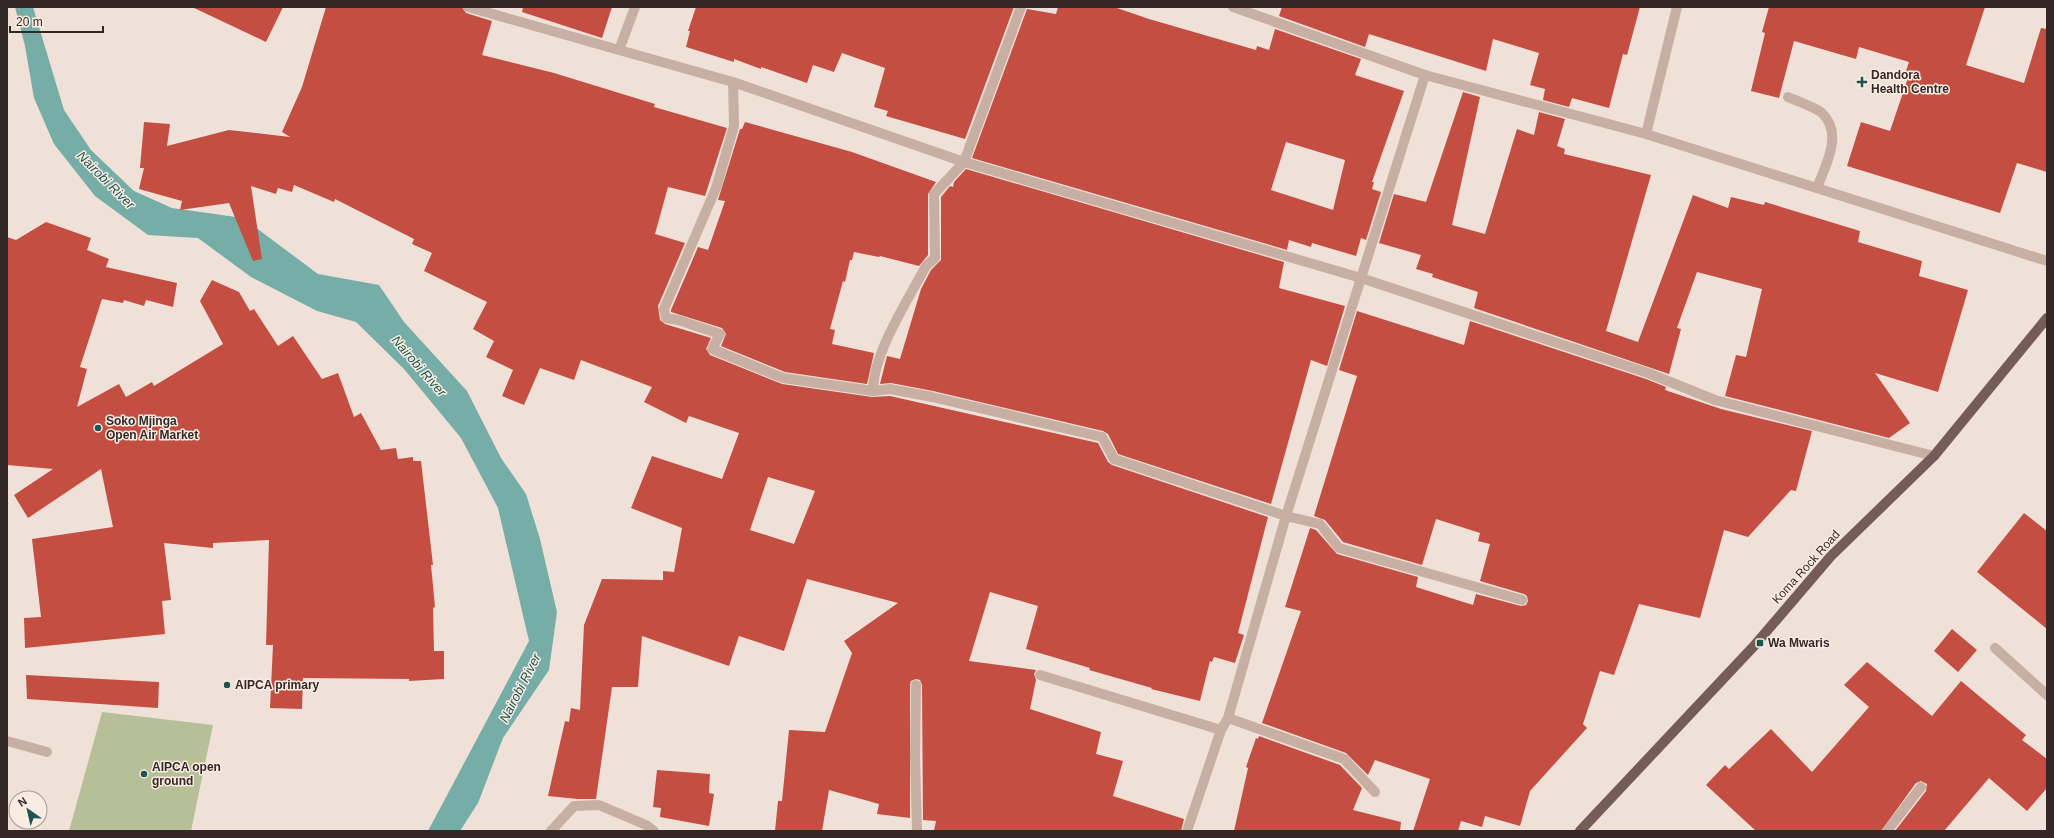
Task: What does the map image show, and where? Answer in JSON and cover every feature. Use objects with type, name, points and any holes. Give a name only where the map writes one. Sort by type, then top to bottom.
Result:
[{"type":"main road","name":"Koma Rock Road","points":[[1580,831],[1754,646],[1831,556],[1934,456],[2047,318]]},
{"type":"street","points":[[468,7],[733,82],[964,162],[1361,278],[1648,373],[1714,400],[1934,456]]},
{"type":"street","points":[[619,50],[635,7]]},
{"type":"street","points":[[873,391],[873,383],[882,349],[926,266],[935,258],[934,194],[964,162],[1021,7]]},
{"type":"street","points":[[1233,7],[1425,75],[1646,134],[2047,261]]},
{"type":"street","points":[[1646,134],[1677,7]]},
{"type":"street","points":[[1187,831],[1221,730],[1228,718],[1286,516],[1425,75]]},
{"type":"street","points":[[733,82],[734,126],[716,188],[664,309],[666,318],[678,320],[720,334],[712,349],[783,378],[873,391],[890,389],[1102,437],[1114,459],[1286,516],[1320,524],[1339,548],[1522,600]]},
{"type":"street","points":[[1788,97],[1822,113],[1831,130],[1832,148],[1816,188]]},
{"type":"street","points":[[1995,648],[2047,695]]},
{"type":"street","points":[[1040,675],[1221,730]]},
{"type":"street","points":[[916,685],[915,757],[917,831]]},
{"type":"street","points":[[1228,718],[1344,759],[1375,792]]},
{"type":"street","points":[[7,741],[46,752]]},
{"type":"street","points":[[1887,831],[1922,787]]},
{"type":"street","points":[[551,831],[574,806],[598,805],[646,825],[654,831]]},
{"type":"green space","name":"AIPCA open ground","points":[[102,712],[213,725],[191,831],[69,831]]},
{"type":"water","name":"Nairobi River","points":[[15,7],[33,7],[64,110],[91,150],[134,191],[172,208],[243,218],[318,274],[379,285],[404,322],[467,391],[501,458],[526,494],[540,539],[557,612],[549,670],[503,738],[478,803],[460,831],[428,831],[529,641],[498,508],[461,438],[404,369],[356,322],[317,311],[251,277],[198,238],[148,235],[95,196],[54,144],[34,98],[25,46]]},
{"type":"building","points":[[192,7],[283,7],[266,42]]},
{"type":"building","points":[[326,7],[462,7],[466,13],[492,21],[482,55],[554,73],[655,104],[654,107],[727,128],[705,196],[668,187],[655,234],[685,243],[658,306],[660,320],[665,324],[711,338],[706,349],[710,355],[782,384],[872,397],[890,396],[1098,443],[1108,462],[1112,465],[1268,517],[1238,633],[1244,635],[1235,663],[1214,657],[1212,662],[1210,661],[1200,701],[1151,689],[1152,688],[1089,670],[1090,668],[1026,649],[1038,606],[990,592],[969,661],[1036,670],[1034,674],[1036,680],[1030,709],[1101,732],[1096,754],[1123,761],[1113,796],[1184,819],[1181,831],[934,831],[936,821],[923,820],[922,685],[920,680],[916,679],[911,681],[910,685],[910,818],[877,814],[879,804],[829,790],[822,831],[775,831],[778,801],[782,801],[789,730],[825,732],[852,653],[844,641],[898,603],[807,579],[784,651],[739,636],[729,666],[642,636],[638,687],[612,687],[596,799],[548,796],[565,721],[569,722],[571,708],[580,710],[584,625],[602,579],[663,580],[663,571],[674,572],[682,528],[631,508],[652,456],[722,479],[739,433],[689,416],[686,423],[644,402],[652,387],[581,360],[574,380],[540,368],[524,405],[502,396],[513,370],[486,357],[494,341],[473,329],[487,302],[424,271],[432,253],[412,244],[414,239],[335,199],[334,202],[294,185],[292,192],[278,188],[276,194],[251,186],[262,259],[253,261],[229,203],[180,210],[182,201],[139,189],[144,168],[140,168],[144,122],[170,124],[167,146],[229,130],[290,137],[282,132],[302,87]],"holes":[[[768,477],[815,491],[794,544],[750,530]]]},
{"type":"building","points":[[523,7],[612,7],[602,38],[522,12]]},
{"type":"building","points":[[696,7],[1014,7],[965,139],[886,116],[888,111],[874,107],[885,68],[842,53],[834,72],[813,65],[807,83],[761,67],[761,69],[734,59],[734,62],[686,47],[690,31],[688,31]]},
{"type":"building","points":[[1058,7],[1114,7],[1149,19],[1256,50],[1257,46],[1269,50],[1275,29],[1361,59],[1355,75],[1404,91],[1372,182],[1374,182],[1372,189],[1381,192],[1366,240],[1361,238],[1356,256],[1312,243],[1311,247],[1289,240],[1287,250],[972,158],[1027,9],[1056,14]],"holes":[[[1286,142],[1345,160],[1333,210],[1271,190]]]},
{"type":"building","points":[[1282,7],[1640,7],[1627,55],[1623,54],[1609,108],[1572,98],[1569,107],[1543,100],[1545,89],[1530,85],[1539,53],[1493,39],[1486,71],[1369,34],[1365,47],[1279,16]]},
{"type":"building","points":[[1769,7],[1985,7],[1966,65],[2024,83],[2041,28],[2047,29],[2047,172],[2017,163],[2000,213],[1847,166],[1861,122],[1890,131],[1910,72],[1906,71],[1909,62],[1859,47],[1856,59],[1794,41],[1779,98],[1751,91],[1765,33],[1762,32]]},
{"type":"building","points":[[1463,92],[1480,97],[1452,225],[1485,234],[1517,129],[1534,135],[1539,112],[1565,119],[1557,146],[1565,149],[1564,154],[1651,175],[1606,331],[1638,342],[1693,195],[1728,208],[1731,197],[1764,205],[1765,202],[1860,231],[1858,242],[1922,261],[1919,276],[1968,290],[1938,392],[1875,373],[1910,423],[1889,438],[1725,396],[1736,355],[1746,357],[1762,289],[1697,272],[1677,328],[1681,329],[1669,374],[1474,308],[1478,292],[1432,277],[1433,274],[1416,269],[1421,255],[1379,243],[1394,194],[1426,202]]},
{"type":"building","points":[[745,122],[852,152],[936,182],[928,194],[928,255],[919,266],[880,256],[854,252],[852,260],[850,260],[845,282],[843,281],[830,329],[835,330],[832,344],[874,353],[867,384],[785,372],[721,346],[726,334],[722,328],[671,312],[698,247],[708,250],[725,201],[718,200],[740,129],[742,129]]},
{"type":"building","points":[[966,169],[1284,262],[1279,288],[1345,306],[1327,366],[1311,360],[1271,504],[1118,454],[1108,434],[1103,431],[933,391],[891,383],[880,384],[887,356],[900,359],[921,289],[931,270],[941,260],[941,197],[950,186],[953,187],[954,182]]},
{"type":"building","points":[[46,222],[91,238],[87,250],[109,259],[106,267],[177,283],[173,307],[146,300],[144,306],[124,300],[123,303],[102,299],[80,367],[87,369],[77,407],[119,384],[126,397],[152,382],[154,386],[223,344],[200,301],[212,280],[239,292],[250,311],[254,309],[278,346],[293,336],[322,379],[338,373],[354,417],[361,413],[381,450],[396,448],[398,459],[413,457],[413,461],[421,461],[433,565],[431,565],[435,607],[433,608],[434,651],[444,651],[444,679],[409,681],[409,679],[303,678],[302,709],[270,708],[273,645],[266,645],[269,540],[213,543],[213,548],[164,543],[171,600],[162,601],[165,634],[25,648],[24,618],[41,617],[32,539],[113,527],[101,469],[28,518],[14,495],[53,469],[7,465],[7,237],[16,240]]},
{"type":"building","points":[[1357,311],[1464,345],[1470,321],[1646,379],[1666,387],[1665,390],[1721,409],[1812,431],[1796,491],[1791,490],[1748,537],[1724,530],[1700,618],[1639,604],[1614,675],[1600,671],[1583,724],[1587,728],[1530,791],[1520,826],[1485,816],[1482,827],[1461,821],[1458,831],[1413,831],[1430,779],[1375,760],[1368,775],[1346,753],[1262,723],[1301,611],[1285,607],[1310,528],[1316,530],[1337,554],[1418,577],[1416,587],[1473,605],[1476,594],[1521,606],[1526,605],[1528,601],[1527,596],[1524,594],[1480,581],[1490,544],[1478,541],[1480,533],[1436,519],[1422,565],[1343,542],[1325,520],[1314,516],[1357,376],[1339,370]]},
{"type":"building","points":[[2024,513],[2047,531],[2047,629],[1977,572]]},
{"type":"building","points":[[1952,629],[1977,650],[1958,672],[1934,651]]},
{"type":"building","points":[[1867,662],[1932,716],[1961,681],[2026,735],[2022,740],[2047,759],[2047,788],[2027,811],[1989,778],[1944,831],[1895,831],[1926,791],[1927,784],[1921,781],[1916,783],[1881,831],[1756,831],[1706,785],[1725,765],[1729,769],[1771,729],[1812,772],[1869,707],[1844,685]]},
{"type":"building","points":[[26,675],[159,682],[158,708],[27,699]]},
{"type":"building","points":[[1259,736],[1340,765],[1362,788],[1353,810],[1401,822],[1400,831],[1234,831],[1248,768],[1246,767],[1256,738],[1258,739]]},
{"type":"building","points":[[657,770],[710,774],[709,793],[714,794],[709,826],[660,817],[661,808],[653,807]]},
{"type":"place","name":"Dandora Health Centre","points":[[1862,82]]},
{"type":"place","name":"Soko Mjinga Open Air Market","points":[[98,428]]},
{"type":"place","name":"Wa Mwaris","points":[[1760,643]]},
{"type":"place","name":"AIPCA primary","points":[[227,685]]},
{"type":"place","name":"AIPCA open ground","points":[[144,774]]}]
